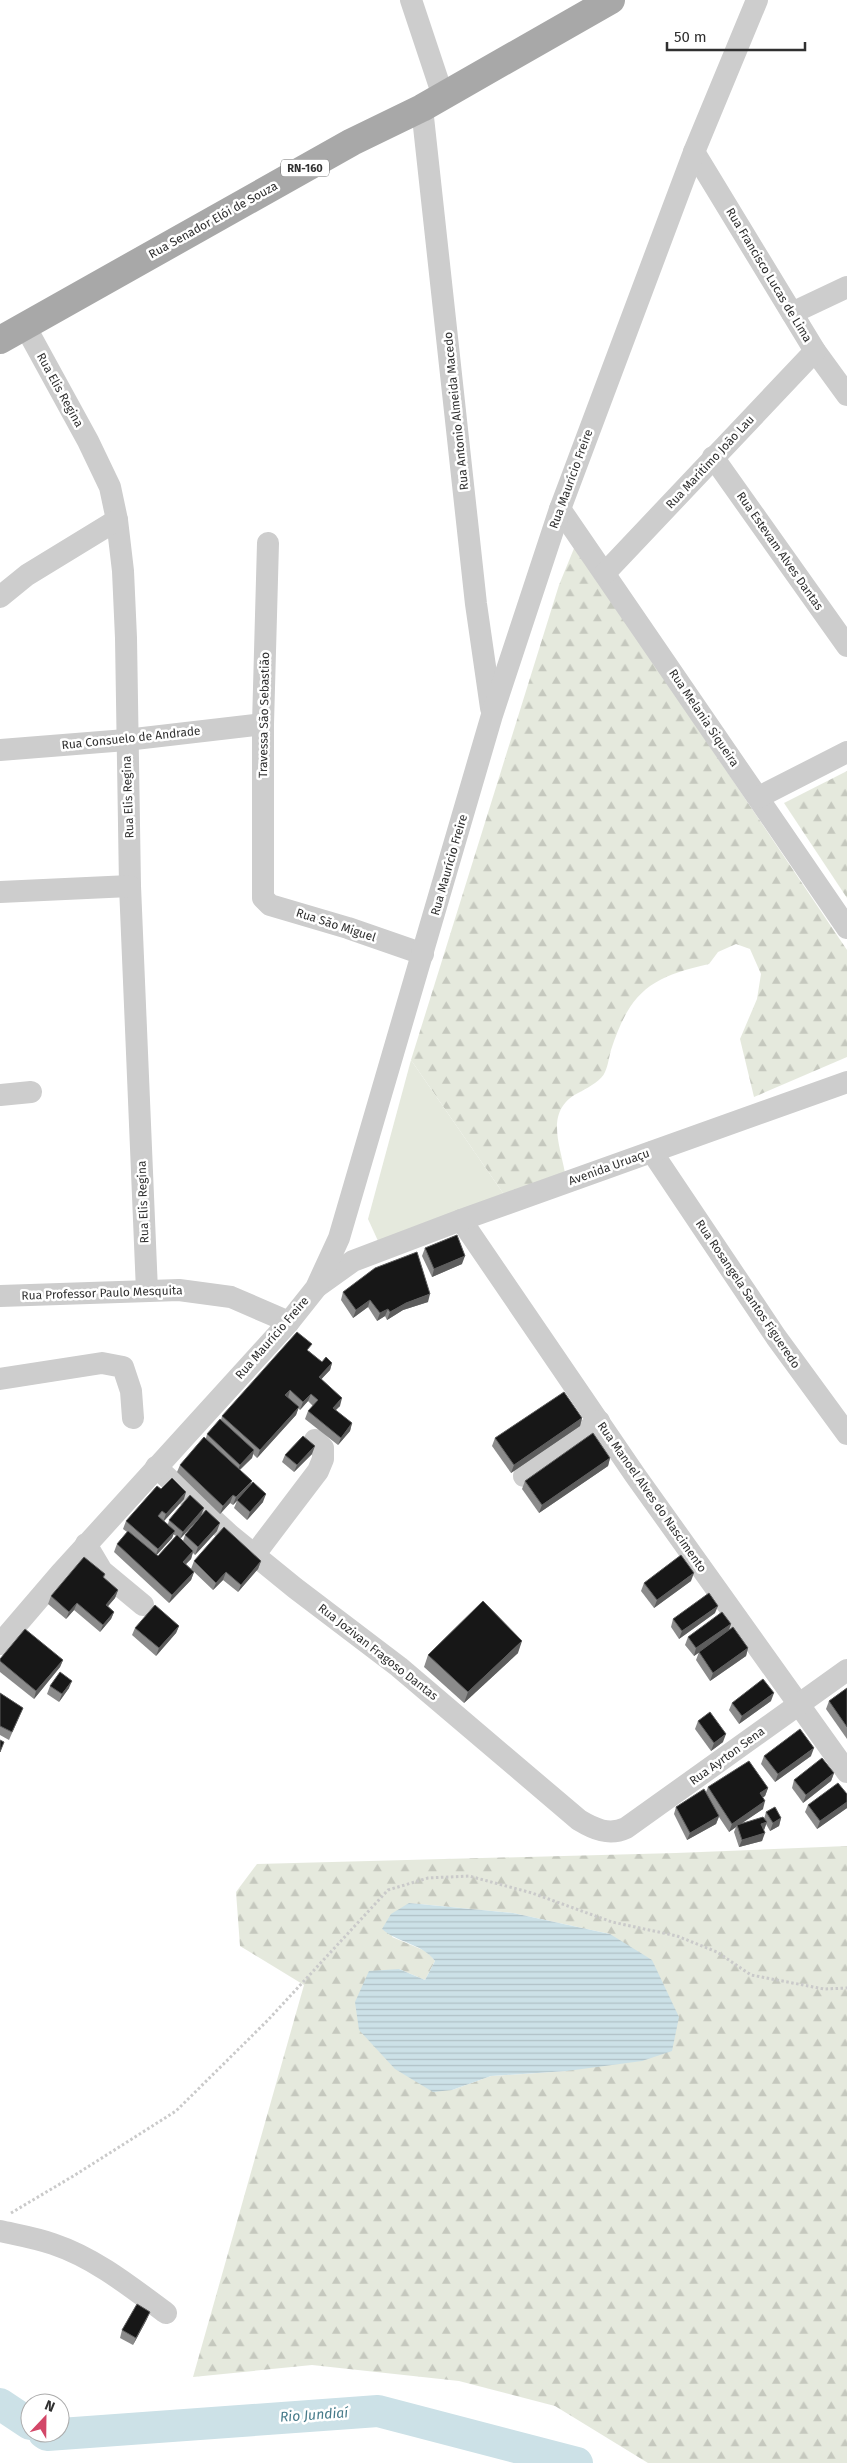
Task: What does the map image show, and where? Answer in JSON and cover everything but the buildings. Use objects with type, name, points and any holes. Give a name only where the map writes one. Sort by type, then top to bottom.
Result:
[{"type":"main road","name":"Rua Senador Elói de Souza","points":[[0,340],[352,142],[433,102],[611,0]]},
{"type":"street","name":"Rua Antonio Almeida Macedo","points":[[411,0],[433,102],[476,604],[492,715]]},
{"type":"street","name":"Rua Maurício Freire","points":[[0,1644],[156,1466],[289,1322],[316,1288],[339,1238],[492,715],[560,509],[694,152],[757,0]]},
{"type":"street","name":"Rua Francisco Lucas de Lima","points":[[694,152],[815,351],[847,395]]},
{"type":"street","points":[[792,313],[847,287]]},
{"type":"street","name":"Rua Elis Regina","points":[[25,326],[92,449],[110,487],[117,520],[123,571],[126,638],[126,740],[130,886],[147,1290]]},
{"type":"street","name":"Rua Maritimo João Lau","points":[[605,573],[815,351]]},
{"type":"street","name":"Rua Estevam Alves Dantas","points":[[713,457],[847,646]]},
{"type":"street","name":"Rua Melania Siqueira","points":[[560,509],[847,928]]},
{"type":"street","points":[[0,597],[28,575],[117,520]]},
{"type":"street","name":"Travessa São Sebastião","points":[[262,886],[263,724],[268,543]]},
{"type":"street","name":"Rua Consuelo de Andrade","points":[[0,750],[126,740],[263,724]]},
{"type":"street","points":[[759,797],[847,752]]},
{"type":"street","points":[[0,892],[130,886]]},
{"type":"street","name":"Rua São Miguel","points":[[262,886],[263,898],[267,904],[348,928],[423,954]]},
{"type":"street","name":"Avenida Uruaçu","points":[[316,1288],[353,1261],[371,1254],[461,1220],[846,1084]]},
{"type":"street","points":[[0,1095],[30,1092]]},
{"type":"street","name":"Rua Rosangela Santos Figueredo","points":[[652,1152],[776,1337],[847,1434]]},
{"type":"street","points":[[345,1218],[350,1238],[358,1250],[371,1254]]},
{"type":"street","name":"Rua Manoel Alves do Nascimento","points":[[461,1220],[847,1772]]},
{"type":"street","name":"Rua Professor Paulo Mesquita","points":[[0,1296],[179,1290],[232,1297],[289,1322]]},
{"type":"street","points":[[0,1379],[102,1363],[123,1367],[131,1391],[133,1418]]},
{"type":"street","points":[[524,1476],[600,1421]]},
{"type":"street","points":[[255,1554],[318,1471],[323,1459],[323,1448],[315,1440]]},
{"type":"street","name":"Rua Jozivan Fragoso Dantas","points":[[156,1466],[230,1535],[295,1588],[399,1667],[579,1820],[603,1831]]},
{"type":"street","points":[[86,1544],[102,1571],[143,1605]]},
{"type":"street","name":"Rua Ayrton Sena","points":[[603,1831],[613,1832],[626,1828],[847,1670]]},
{"type":"street","points":[[4,2223],[77,2254],[124,2282],[166,2313]]},
{"type":"path","points":[[4,2223],[176,2111],[268,2020],[388,1890],[428,1878],[469,1876],[532,1893],[612,1922],[677,1936],[718,1952],[751,1975],[824,1989],[847,1988]]},
{"type":"green space","points":[[575,546],[847,950],[847,1057],[754,1097],[740,1039],[757,999],[761,974],[750,949],[736,944],[718,952],[709,964],[671,975],[645,990],[626,1014],[618,1030],[607,1067],[601,1078],[570,1098],[562,1106],[557,1126],[565,1173],[505,1196],[411,1060],[559,585]]},
{"type":"green space","points":[[847,771],[847,898],[784,803]]},
{"type":"green space","points":[[411,1060],[505,1196],[379,1243],[368,1219]]},
{"type":"green space","points":[[847,1846],[847,2463],[648,2463],[555,2406],[459,2381],[312,2365],[193,2377],[304,1985],[240,1946],[236,1892],[257,1864],[676,1853]],"holes":[[[409,1903],[513,1913],[610,1934],[567,2071],[491,2076],[452,2090],[399,1969],[425,1980],[435,1961],[428,1952],[392,1937]]]},
{"type":"shaded area","points":[[409,1903],[513,1913],[610,1934],[652,1960],[679,2017],[672,2051],[642,2061],[567,2071],[491,2076],[452,2090],[433,2092],[395,2069],[359,2030],[355,2002],[369,1971],[399,1969],[425,1980],[435,1961],[430,1955],[417,1947],[395,1938],[382,1929],[391,1914]]},
{"type":"waterway","name":"Rio Jundiaí","points":[[0,2404],[20,2417]]},
{"type":"waterway","name":"Rio Jundiaí","points":[[70,2433],[378,2411],[577,2463]]}]
